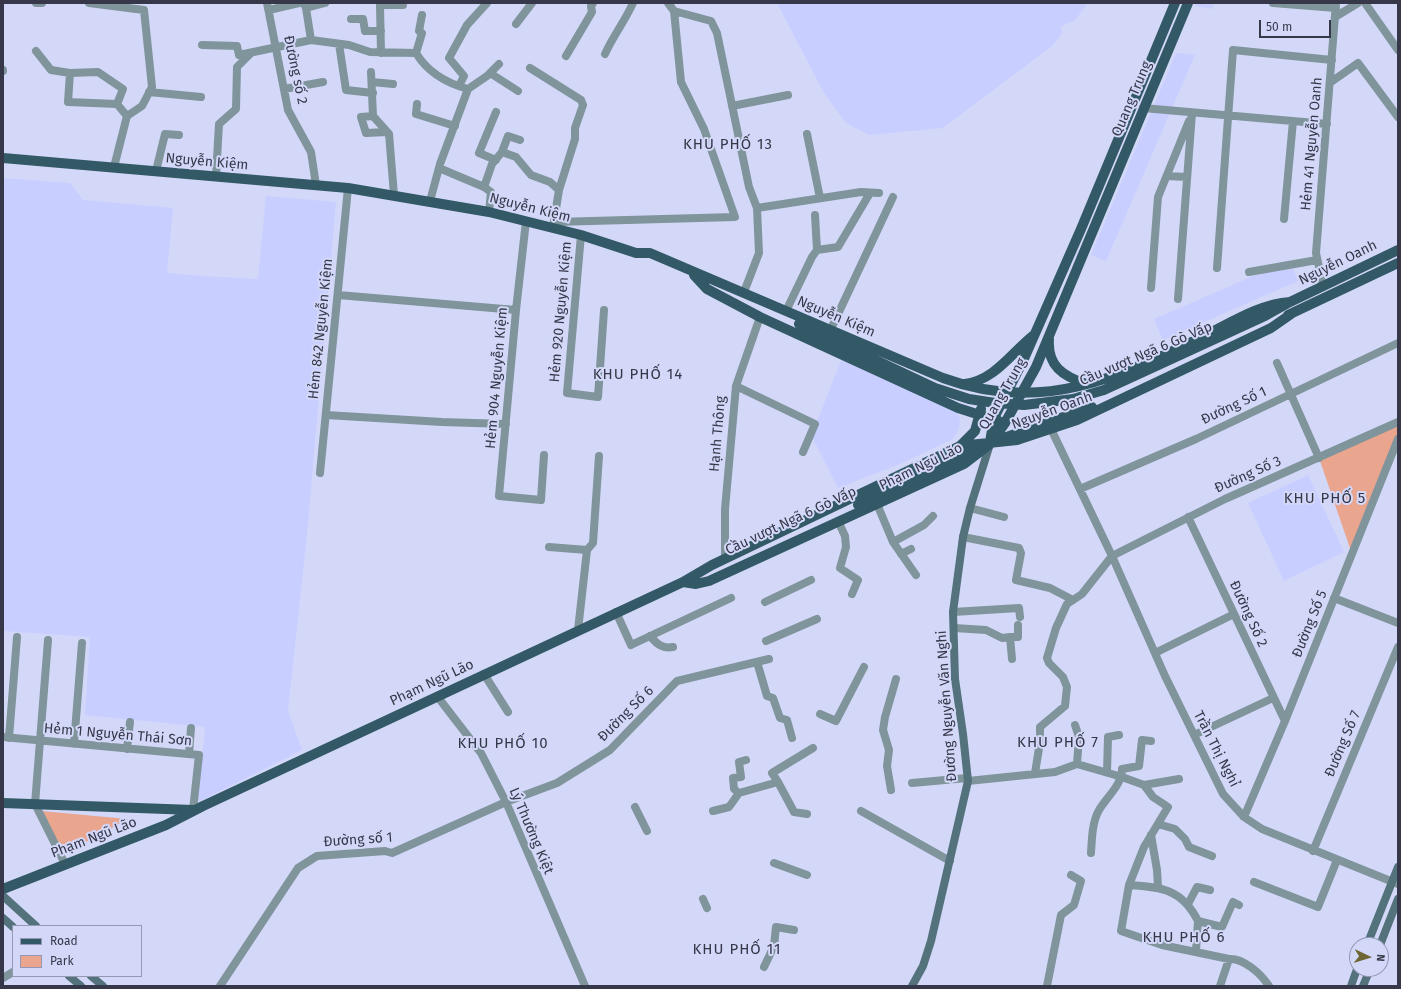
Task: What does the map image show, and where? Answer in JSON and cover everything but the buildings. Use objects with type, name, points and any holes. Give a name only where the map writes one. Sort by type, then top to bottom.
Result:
[{"type":"main road","name":"Quang Trung","points":[[990,444],[994,418],[1035,334],[1175,3]]},
{"type":"main road","name":"Quang Trung","points":[[990,444],[1005,423],[1022,394],[1068,293],[1143,108],[1188,3]]},
{"type":"main road","points":[[1169,18],[1180,23]]},
{"type":"main road","name":"Nguyễn Kiệm","points":[[3,158],[348,188],[430,201],[489,212],[526,221],[554,224],[581,235],[636,253],[650,254],[744,292],[830,331],[958,384],[1007,394],[1022,394]]},
{"type":"main road","name":"Nguyễn Oanh","points":[[1267,320],[1290,302],[1398,250]]},
{"type":"main road","name":"Cầu vượt Ngã 6 Gò Vấp","points":[[636,253],[697,276],[935,388],[968,399],[1008,404],[1057,402],[1089,395],[1267,320]]},
{"type":"main road","name":"Nguyễn Oanh","points":[[1267,320],[1294,312],[1398,263]]},
{"type":"main road","points":[[697,276],[707,288],[760,317],[958,408],[994,418],[1005,423]]},
{"type":"main road","points":[[1055,288],[1068,293]]},
{"type":"main road","name":"Nguyễn Oanh","points":[[1022,394],[1040,394],[1067,390],[1086,384],[1150,361],[1262,308],[1290,302]]},
{"type":"main road","name":"Nguyễn Oanh","points":[[990,444],[1017,440],[1077,420],[1271,328],[1294,312]]},
{"type":"main road","name":"Cầu vượt Ngã 6 Gò Vấp","points":[[721,569],[991,442],[1097,404],[1267,320]]},
{"type":"main road","points":[[958,384],[972,383],[991,375],[1035,334]]},
{"type":"main road","points":[[1049,335],[1050,355],[1056,368],[1067,376],[1086,384]]},
{"type":"main road","points":[[960,446],[971,437],[980,415],[982,400],[979,393],[973,388]]},
{"type":"main road","points":[[1067,390],[1077,420]]},
{"type":"main road","points":[[1040,394],[1051,429]]},
{"type":"main road","name":"Phạm Ngũ Lão","points":[[682,582],[696,584],[709,581],[964,464],[990,444]]},
{"type":"main road","name":"Phạm Ngũ Lão","points":[[3,889],[166,825],[193,810],[682,582],[725,558],[960,446],[990,444]]},
{"type":"main road","name":"Đường Nguyễn Văn Nghi","points":[[914,985],[923,966],[931,941],[968,780],[955,679],[953,612],[963,537],[970,508],[990,444]]},
{"type":"main road","name":"Phạm Ngũ Lão","points":[[682,582],[703,577],[721,569]]},
{"type":"main road","name":"Phạm Ngũ Lão","points":[[3,803],[193,810]]},
{"type":"main road","points":[[1371,937],[1395,883],[1398,867]]},
{"type":"main road","points":[[3,896],[35,925]]},
{"type":"main road","points":[[1383,937],[1398,899]]},
{"type":"main road","points":[[3,918],[12,926]]},
{"type":"main road","points":[[70,977],[81,986]]},
{"type":"main road","points":[[92,977],[103,986]]},
{"type":"street","points":[[36,3],[42,3]]},
{"type":"street","points":[[90,3],[108,4],[144,10],[152,87],[142,106],[127,116],[114,167]]},
{"type":"street","points":[[268,6],[299,3]]},
{"type":"street","points":[[310,40],[305,5],[325,3]]},
{"type":"street","points":[[459,86],[464,76],[449,58],[467,25],[487,3]]},
{"type":"street","points":[[516,24],[532,3]]},
{"type":"street","points":[[566,56],[592,12],[591,6],[593,3]]},
{"type":"street","points":[[605,54],[611,40],[626,20],[634,3]]},
{"type":"street","points":[[530,68],[583,103],[575,128],[575,139],[559,190],[554,224],[735,217],[704,129],[681,82],[674,11],[668,3]]},
{"type":"street","points":[[1273,3],[1336,6]]},
{"type":"street","points":[[1335,17],[1358,3]]},
{"type":"street","points":[[1365,3],[1398,50]]},
{"type":"street","points":[[382,53],[380,5],[403,5]]},
{"type":"street","name":"Đường số 2","points":[[268,6],[288,110],[311,152],[316,185]]},
{"type":"street","name":"Hẻm 41 Nguyễn Oanh","points":[[1323,286],[1316,254],[1336,6]]},
{"type":"street","points":[[674,11],[711,21],[717,33],[749,187],[757,208],[759,253],[744,292]]},
{"type":"street","points":[[422,14],[419,31],[422,33],[416,53],[422,64],[438,77],[468,89]]},
{"type":"street","points":[[351,20],[363,19],[365,31],[381,31]]},
{"type":"street","points":[[202,45],[237,46],[239,55],[310,40],[339,44],[370,52],[416,53]]},
{"type":"street","points":[[339,44],[346,90],[373,93]]},
{"type":"street","points":[[1216,268],[1233,50],[1332,60]]},
{"type":"street","points":[[36,51],[51,70],[70,73],[98,72],[123,90],[117,104]]},
{"type":"street","points":[[216,176],[219,124],[236,109],[237,67],[251,53]]},
{"type":"street","points":[[430,201],[439,168],[468,89],[500,64]]},
{"type":"street","points":[[1331,82],[1357,64],[1360,64],[1398,117]]},
{"type":"street","points":[[371,72],[373,116],[389,134],[394,195]]},
{"type":"street","points":[[70,73],[68,102],[117,104],[127,116]]},
{"type":"street","points":[[490,73],[518,91]]},
{"type":"street","points":[[284,89],[323,82]]},
{"type":"street","points":[[372,82],[393,84]]},
{"type":"street","points":[[149,92],[201,97]]},
{"type":"street","points":[[732,106],[788,95]]},
{"type":"street","points":[[417,104],[416,114],[454,126]]},
{"type":"street","points":[[1143,108],[1327,124]]},
{"type":"street","points":[[496,112],[479,153],[496,160]]},
{"type":"street","points":[[1150,288],[1158,197],[1192,113]]},
{"type":"street","points":[[1178,299],[1192,113]]},
{"type":"street","points":[[373,116],[361,116],[366,133],[387,132]]},
{"type":"street","points":[[1284,219],[1293,121]]},
{"type":"street","points":[[156,171],[166,134],[179,135]]},
{"type":"street","points":[[807,134],[820,198]]},
{"type":"street","points":[[484,187],[492,164],[502,152],[508,136],[520,140]]},
{"type":"street","points":[[502,152],[516,157],[531,175],[550,182],[559,190]]},
{"type":"street","points":[[439,168],[484,187],[492,192],[489,212]]},
{"type":"street","points":[[1167,176],[1187,177]]},
{"type":"street","name":"Hẻm 842 Nguyễn Kiệm","points":[[320,473],[348,188]]},
{"type":"street","points":[[757,208],[861,192],[879,193]]},
{"type":"street","points":[[817,250],[838,247],[870,193]]},
{"type":"street","points":[[830,331],[893,198]]},
{"type":"street","points":[[786,311],[812,257],[817,250],[815,215]]},
{"type":"street","name":"Hẻm 904 Nguyễn Kiệm","points":[[526,221],[516,310],[499,496],[541,500],[544,454]]},
{"type":"street","name":"Hẻm 920 Nguyễn Kiệm","points":[[581,235],[567,394],[598,397],[604,310]]},
{"type":"street","points":[[1249,272],[1317,260]]},
{"type":"street","points":[[338,295],[516,310]]},
{"type":"street","name":"Hạnh Thông","points":[[725,558],[725,509],[736,386],[760,317]]},
{"type":"street","name":"Đường Số 1","points":[[1080,489],[1292,394],[1398,343]]},
{"type":"street","points":[[1277,363],[1319,458]]},
{"type":"street","points":[[736,386],[815,424],[803,452]]},
{"type":"street","points":[[326,414],[442,422],[506,424]]},
{"type":"street","name":"Đường Số 3","points":[[1112,556],[1188,517],[1398,422]]},
{"type":"street","points":[[1051,429],[1080,489]]},
{"type":"street","name":"Đường Số 5","points":[[1244,817],[1284,722],[1398,439]]},
{"type":"street","points":[[578,630],[587,550],[593,543],[599,456]]},
{"type":"street","name":"Trần Thị Nghỉ","points":[[1080,489],[1112,556],[1155,653],[1223,794],[1244,817],[1262,829],[1395,883]]},
{"type":"street","points":[[877,504],[893,542],[916,575]]},
{"type":"street","points":[[970,508],[1004,517]]},
{"type":"street","points":[[893,542],[924,526],[933,516]]},
{"type":"street","name":"Đường Số 2","points":[[1188,517],[1284,722]]},
{"type":"street","points":[[838,522],[846,536],[846,547],[840,568],[858,580],[852,594]]},
{"type":"street","points":[[963,537],[1019,548],[1021,553],[1016,580],[1050,588],[1073,600]]},
{"type":"street","points":[[549,547],[587,550]]},
{"type":"street","points":[[902,554],[911,548]]},
{"type":"street","points":[[1035,773],[1040,742],[1040,727],[1065,706],[1067,687],[1063,678],[1049,663],[1047,658],[1056,628],[1067,604],[1082,594],[1112,556]]},
{"type":"street","points":[[765,602],[811,580]]},
{"type":"street","points":[[616,612],[631,645],[731,598]]},
{"type":"street","points":[[1334,598],[1398,623]]},
{"type":"street","points":[[953,612],[1019,608],[1018,637],[1002,638],[986,630],[954,628]]},
{"type":"street","points":[[1155,653],[1234,614]]},
{"type":"street","points":[[766,641],[817,619]]},
{"type":"street","points":[[650,636],[657,644],[666,648],[673,647]]},
{"type":"street","points":[[6,737],[17,637]]},
{"type":"street","points":[[1010,637],[1012,659]]},
{"type":"street","points":[[48,640],[35,804],[65,864]]},
{"type":"street","points":[[74,744],[82,643]]},
{"type":"street","name":"Đường Số 7","points":[[1313,851],[1398,647]]},
{"type":"street","name":"Đường Số 6","points":[[506,802],[557,784],[610,750],[677,681],[769,659]]},
{"type":"street","points":[[757,662],[767,696],[773,698],[780,718],[787,720],[792,738]]},
{"type":"street","points":[[820,714],[836,721],[864,667]]},
{"type":"street","points":[[484,674],[508,712]]},
{"type":"street","points":[[891,790],[887,766],[889,750],[883,730],[885,717],[896,679]]},
{"type":"street","name":"Lý Thường Kiệt","points":[[437,696],[481,752],[506,802],[585,986]]},
{"type":"street","points":[[1194,735],[1273,698]]},
{"type":"street","points":[[127,748],[130,722]]},
{"type":"street","points":[[1075,725],[1079,737],[1077,764]]},
{"type":"street","points":[[189,754],[191,728]]},
{"type":"street","points":[[1107,772],[1108,737],[1119,735]]},
{"type":"street","name":"Hẻm 1 Nguyễn Thái Sơn","points":[[6,737],[199,755],[193,810]]},
{"type":"street","points":[[1091,853],[1093,825],[1098,812],[1122,777],[1122,769],[1139,766],[1142,740],[1151,740]]},
{"type":"street","points":[[807,814],[794,812],[772,773],[813,748]]},
{"type":"street","points":[[739,793],[734,789],[733,778],[741,777],[740,762],[746,760]]},
{"type":"street","points":[[912,783],[968,780],[1055,772],[1077,764],[1107,772],[1144,786],[1152,797],[1168,807],[1151,835],[1129,884],[1121,931],[1162,945],[1229,959],[1236,959],[1262,976],[1269,986]]},
{"type":"street","points":[[1144,786],[1179,779]]},
{"type":"street","points":[[713,811],[729,807],[739,793],[778,782]]},
{"type":"street","name":"Đường số 1","points":[[220,986],[298,868],[317,856],[386,851],[392,854],[506,802]]},
{"type":"street","points":[[635,807],[647,831]]},
{"type":"street","points":[[861,811],[950,861]]},
{"type":"street","points":[[1158,824],[1175,829],[1185,839],[1190,847],[1212,856]]},
{"type":"street","points":[[1151,835],[1157,870],[1158,887]]},
{"type":"street","points":[[1254,882],[1318,907],[1337,860]]},
{"type":"street","points":[[774,863],[807,875]]},
{"type":"street","points":[[1047,986],[1061,915],[1074,905],[1081,881],[1071,875]]},
{"type":"street","points":[[1129,884],[1158,887],[1175,893],[1188,904],[1192,908],[1198,921],[1196,951]]},
{"type":"street","points":[[1188,904],[1198,887],[1210,890]]},
{"type":"street","points":[[702,899],[708,908]]},
{"type":"street","points":[[1198,921],[1222,927],[1233,902],[1239,905]]},
{"type":"street","points":[[764,966],[774,946],[776,927],[794,930]]},
{"type":"street","points":[[1221,985],[1229,959]]},
{"type":"street","points":[[3,978],[12,973]]},
{"type":"shaded area","points":[[777,3],[1088,3],[1075,20],[1060,27],[1063,33],[1051,47],[943,128],[869,135],[846,123],[824,93]]},
{"type":"shaded area","points":[[1197,3],[1214,3],[1212,9],[1195,6]]},
{"type":"shaded area","points":[[1176,53],[1195,55],[1106,261],[1091,255]]},
{"type":"shaded area","points":[[3,178],[70,183],[83,200],[173,208],[167,273],[202,276],[258,279],[266,196],[336,202],[307,534],[288,711],[302,750],[198,802],[205,727],[85,715],[90,637],[3,631]]},
{"type":"shaded area","points":[[1290,260],[1298,281],[1163,340],[1154,319]]},
{"type":"shaded area","points":[[843,356],[957,412],[960,418],[959,429],[953,439],[900,464],[838,488],[812,437]]},
{"type":"shaded area","points":[[1308,475],[1344,552],[1284,581],[1248,503]]},
{"type":"green space","points":[[1398,422],[1398,439],[1352,554],[1319,458]]},
{"type":"green space","points":[[41,811],[128,819],[62,855]]},
{"type":"district","name":"KHU PHỐ 13","points":[[728,145]]},
{"type":"district","name":"KHU PHỐ 14","points":[[638,375]]},
{"type":"district","name":"KHU PHỐ 5","points":[[1325,499]]},
{"type":"district","name":"KHU PHỐ 7","points":[[1058,743]]},
{"type":"district","name":"KHU PHỐ 10","points":[[503,744]]},
{"type":"district","name":"KHU PHỐ 6","points":[[1184,938]]},
{"type":"district","name":"KHU PHỐ 11","points":[[737,950]]}]
